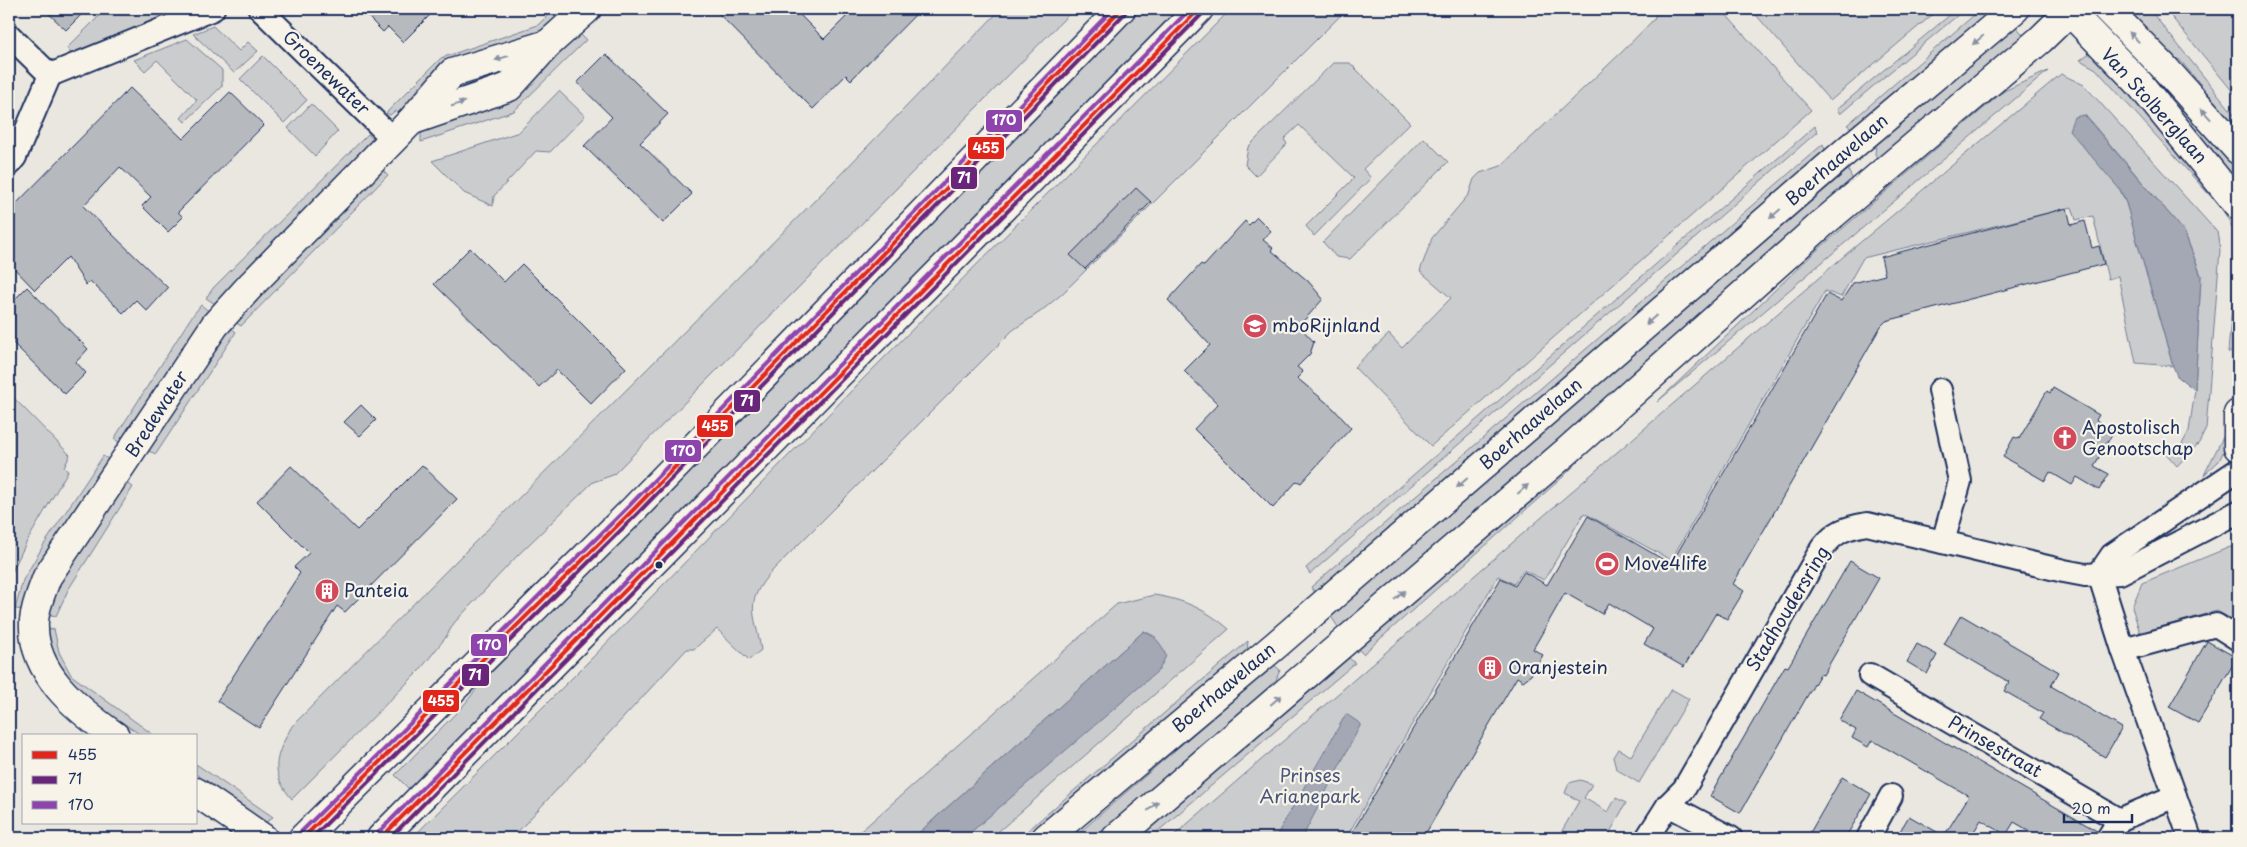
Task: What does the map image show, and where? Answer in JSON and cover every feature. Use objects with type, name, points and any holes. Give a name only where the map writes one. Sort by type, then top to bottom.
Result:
[{"type":"street","points":[[9,164],[15,157],[50,75],[213,9]]},
{"type":"street","name":"Groenewater","points":[[260,9],[402,129]]},
{"type":"street","name":"Bredewater","points":[[112,734],[89,717],[53,683],[36,644],[34,620],[39,597],[47,577],[215,325],[252,284],[402,129],[452,73],[548,44],[587,9]]},
{"type":"street","points":[[309,832],[634,509],[1121,9]]},
{"type":"street","points":[[381,838],[656,562],[1199,9]]},
{"type":"street","name":"Boerhaavelaan","points":[[1046,838],[1276,645],[1852,146],[2015,9]]},
{"type":"street","name":"Van Stolberglaan","points":[[2107,9],[2162,65],[2238,150]]},
{"type":"street","points":[[1116,838],[1566,452],[1823,223],[2040,40],[2070,10]]},
{"type":"street","name":"Van Stolberglaan","points":[[2070,10],[2138,82],[2238,205]]},
{"type":"street","points":[[9,35],[50,75]]},
{"type":"street","points":[[1940,390],[1960,481],[1943,542]]},
{"type":"street","points":[[2238,414],[2238,447]]},
{"type":"street","points":[[2190,838],[2123,650],[2099,574],[2112,555],[2238,470]]},
{"type":"street","name":"Stadhoudersring","points":[[1647,838],[1668,805],[1684,789],[1822,548],[1833,535],[1848,527],[1867,524],[2064,571],[2099,574],[2120,573],[2230,516]]},
{"type":"street","points":[[2123,650],[2216,626],[2238,639]]},
{"type":"street","name":"Prinsestraat","points":[[1870,675],[2114,829],[2175,796]]},
{"type":"street","points":[[198,793],[263,838]]},
{"type":"street","points":[[1868,838],[1891,796]]},
{"type":"street","points":[[1668,805],[1731,838]]},
{"type":"green space","points":[[106,9],[180,9],[71,54],[67,48]]},
{"type":"green space","points":[[554,9],[570,9],[542,38],[400,115],[395,111],[390,115],[386,113],[441,58],[538,25]]},
{"type":"green space","points":[[1001,9],[1074,9],[613,475],[593,482],[517,556],[454,623],[446,637],[419,671],[292,799],[280,780],[277,763],[282,746],[292,726],[834,181]]},
{"type":"green space","points":[[1140,9],[1179,9],[411,791],[395,775],[463,706],[499,661]]},
{"type":"green space","points":[[1231,9],[1347,9],[1062,294],[1013,330],[772,571],[763,582],[754,600],[754,617],[761,650],[749,660],[717,629],[694,649],[687,649],[512,838],[412,838],[593,657],[858,384]]},
{"type":"green space","points":[[1655,9],[1721,9],[1811,110],[1431,446],[1354,367],[1389,334],[1402,348],[1451,298],[1420,271],[1432,238],[1469,194],[1474,179],[1480,173],[1501,166],[1622,52],[1654,19]]},
{"type":"green space","points":[[1751,9],[1939,9],[1830,101]]},
{"type":"green space","points":[[1957,9],[1965,9],[1840,114],[1837,109]]},
{"type":"green space","points":[[1981,9],[1998,9],[1854,129],[1847,125]]},
{"type":"green space","points":[[2132,9],[2149,9],[2238,119],[2238,129],[2180,60],[2161,53],[2128,14]]},
{"type":"green space","points":[[2165,9],[2238,9],[2238,98]]},
{"type":"green space","points":[[2014,24],[2025,37],[1878,159],[1875,154],[1876,145]]},
{"type":"green space","points":[[213,26],[239,51],[248,42],[258,51],[234,73],[193,34]]},
{"type":"green space","points":[[2116,29],[2238,163],[2238,178],[2236,180],[2108,34]]},
{"type":"green space","points":[[579,33],[586,40],[514,111],[421,142],[421,127],[520,92]]},
{"type":"green space","points":[[187,39],[222,70],[222,86],[185,122],[181,118],[197,100],[157,60],[145,71],[134,60]]},
{"type":"green space","points":[[2095,49],[2218,196],[2213,199],[2096,69],[2080,60]]},
{"type":"green space","points":[[263,56],[307,100],[284,123],[240,79]]},
{"type":"green space","points":[[525,61],[508,80],[441,100],[461,80]]},
{"type":"green space","points":[[1333,63],[1350,63],[1410,123],[1363,169],[1371,178],[1314,236],[1306,226],[1354,178],[1299,125],[1284,139],[1287,144],[1256,176],[1245,165],[1248,147]]},
{"type":"green space","points":[[2048,71],[1657,402],[1815,252],[2004,91]]},
{"type":"green space","name":"Prinses Arianepark","points":[[2061,74],[2084,85],[2217,232],[2220,250],[2206,429],[2199,443],[2177,466],[2162,449],[2179,450],[2189,431],[2195,390],[2201,275],[2184,231],[2085,115],[2126,203],[2173,366],[2136,363],[2118,276],[2108,279],[2093,216],[2076,220],[2072,207],[1863,258],[1841,297],[1825,291],[1671,560],[1584,513],[1544,580],[1523,570],[1514,584],[1498,576],[1346,838],[1171,838],[1844,256]]},
{"type":"green space","points":[[559,91],[585,116],[550,152],[536,151],[494,196],[493,206],[464,193],[432,161],[519,132]]},
{"type":"green space","points":[[311,104],[338,131],[315,156],[288,128]]},
{"type":"green space","points":[[1815,126],[1817,132],[1310,574],[1306,568]]},
{"type":"green space","points":[[368,134],[375,141],[218,306],[206,298],[214,287]]},
{"type":"green space","points":[[1424,138],[1448,162],[1350,259],[1336,257],[1323,242]]},
{"type":"green space","points":[[1823,144],[1826,153],[1316,594],[1311,587]]},
{"type":"green space","points":[[381,168],[388,175],[241,326],[232,320]]},
{"type":"green space","points":[[1848,170],[1856,186],[1340,630],[1330,615]]},
{"type":"green space","points":[[2226,206],[2238,227],[2238,258],[2236,258],[2236,244],[2229,220],[2221,208]]},
{"type":"green space","points":[[2235,272],[2238,272],[2236,352],[2228,352]]},
{"type":"green space","points":[[201,305],[211,313],[124,445],[114,439],[190,319]]},
{"type":"green space","points":[[228,325],[236,332],[156,454],[146,450]]},
{"type":"green space","points":[[9,393],[70,455],[64,468],[68,471],[26,543],[9,578]]},
{"type":"green space","points":[[2225,423],[2229,440],[2219,461],[2204,475],[2224,435]]},
{"type":"green space","points":[[1592,447],[1564,476],[1363,654],[1358,649]]},
{"type":"green space","points":[[103,456],[113,462],[28,610],[15,609],[23,580],[43,546]]},
{"type":"green space","points":[[126,483],[133,487],[68,590],[56,616],[47,614],[57,587]]},
{"type":"green space","points":[[2230,547],[2238,550],[2238,623],[2217,611],[2140,633],[2132,607],[2142,583]]},
{"type":"green space","points":[[1154,595],[1175,599],[1194,606],[1212,616],[1229,629],[991,838],[964,838],[990,815],[1156,637],[1144,631],[913,838],[853,838],[1117,604]]},
{"type":"green space","points":[[54,629],[59,652],[71,675],[152,734],[139,734],[75,688],[60,671],[52,651],[48,630]]},
{"type":"green space","points":[[1248,641],[1247,652],[1032,838],[1019,838]]},
{"type":"green space","points":[[1349,658],[1355,663],[1150,838],[1139,838]]},
{"type":"green space","points":[[1274,665],[1280,670],[1272,690],[1100,838],[1073,838]]},
{"type":"green space","points":[[1671,689],[1689,699],[1639,783],[1616,769],[1613,757],[1618,749],[1631,756]]},
{"type":"green space","points":[[198,765],[273,817],[265,823],[198,775]]},
{"type":"green space","points":[[1580,780],[1592,784],[1584,798],[1608,812],[1616,798],[1626,803],[1607,838],[1558,838],[1579,801],[1565,793],[1569,783]]},
{"type":"shaded area","points":[[2084,115],[2184,231],[2201,276],[2195,390],[2177,376],[2173,366],[2121,191],[2069,130],[2074,117]]},
{"type":"shaded area","points":[[1144,631],[1158,641],[1166,656],[1159,670],[964,838],[913,838]]},
{"type":"shaded area","points":[[1346,714],[1361,724],[1302,838],[1275,838]]},
{"type":"building","points":[[44,9],[87,9],[66,30]]},
{"type":"building","points":[[360,9],[436,9],[403,42],[388,27],[383,32]]},
{"type":"building","points":[[714,9],[794,9],[824,39],[846,17],[846,9],[921,9],[851,80],[846,75],[813,109]]},
{"type":"building","points":[[606,54],[668,114],[640,143],[692,194],[663,223],[584,146],[612,117],[577,83]]},
{"type":"building","points":[[130,88],[183,139],[230,92],[264,125],[178,212],[183,217],[168,232],[142,206],[151,197],[120,167],[83,206],[168,288],[147,311],[136,300],[123,313],[90,281],[86,285],[68,257],[35,290],[9,263],[9,211]]},
{"type":"building","points":[[1136,188],[1151,202],[1085,269],[1070,255]]},
{"type":"building","points":[[2067,208],[2071,225],[2085,221],[2092,248],[2099,246],[2104,264],[1886,321],[1881,326],[1733,584],[1744,591],[1727,619],[1716,613],[1684,667],[1644,644],[1653,629],[1609,603],[1602,614],[1565,593],[1533,649],[1543,655],[1531,675],[1523,681],[1517,677],[1423,838],[1349,838],[1501,578],[1515,586],[1524,572],[1547,585],[1588,516],[1671,564],[1827,294],[1841,301],[1853,283],[1885,275],[1881,257]]},
{"type":"building","points":[[1257,217],[1271,231],[1263,240],[1273,248],[1271,250],[1308,281],[1323,299],[1299,326],[1314,342],[1310,354],[1297,367],[1303,372],[1297,378],[1333,408],[1351,428],[1301,483],[1297,481],[1273,508],[1194,429],[1218,404],[1184,371],[1210,345],[1168,300],[1201,264],[1204,266],[1245,221],[1249,225]]},
{"type":"building","points":[[470,248],[504,282],[522,264],[626,368],[591,404],[557,370],[539,387],[434,284]]},
{"type":"building","points":[[27,287],[88,349],[76,362],[86,373],[65,394],[9,339],[9,305]]},
{"type":"building","name":"Apostolisch Genootschap","points":[[2053,388],[2099,415],[2096,420],[2114,431],[2094,466],[2109,474],[2099,490],[2077,477],[2072,485],[2050,472],[2045,481],[2003,457],[2014,437],[2019,439],[2047,391],[2050,393]]},
{"type":"building","points":[[361,405],[376,420],[360,436],[344,422]]},
{"type":"building","name":"Panteia","points":[[422,465],[457,499],[345,612],[337,606],[259,728],[217,701],[300,573],[294,567],[309,553],[257,501],[291,466],[357,530]]},
{"type":"building","points":[[1850,561],[1879,578],[1823,675],[1820,674],[1740,813],[1710,796],[1785,666],[1788,667]]},
{"type":"building","points":[[1961,615],[2059,672],[2051,686],[2122,728],[2105,757],[2039,719],[2043,713],[2004,691],[2009,682],[1944,644]]},
{"type":"building","points":[[2207,641],[2237,658],[2198,723],[2169,707]]},
{"type":"building","points":[[1917,644],[1937,655],[1927,674],[1907,662]]},
{"type":"building","points":[[1856,691],[2097,831],[2095,838],[2042,838],[2014,822],[2006,835],[1981,820],[1970,838],[1896,838],[1909,816],[1944,836],[1969,796],[1872,740],[1868,747],[1852,738],[1856,730],[1839,720]]},
{"type":"building","points":[[1842,777],[1871,794],[1859,815],[1845,838],[1807,838]]},
{"type":"transit line","name":"170","points":[[299,834],[630,505],[1113,9]]},
{"type":"transit line","name":"455","points":[[303,838],[634,509],[1121,9]]},
{"type":"transit line","name":"170","points":[[377,834],[1190,9]]},
{"type":"transit line","name":"455","points":[[381,838],[1199,9]]},
{"type":"transit line","name":"71","points":[[312,838],[638,513],[1125,13]]},
{"type":"transit line","name":"71","points":[[390,838],[1203,13]]},
{"type":"place","name":"mboRijnland","points":[[1255,326]]},
{"type":"place","name":"Apostolisch Genootschap","points":[[2065,438]]},
{"type":"place","name":"Move4life","points":[[1607,564]]},
{"type":"place","name":"Panteia","points":[[327,591]]},
{"type":"place","name":"Oranjestein","points":[[1490,668]]}]
